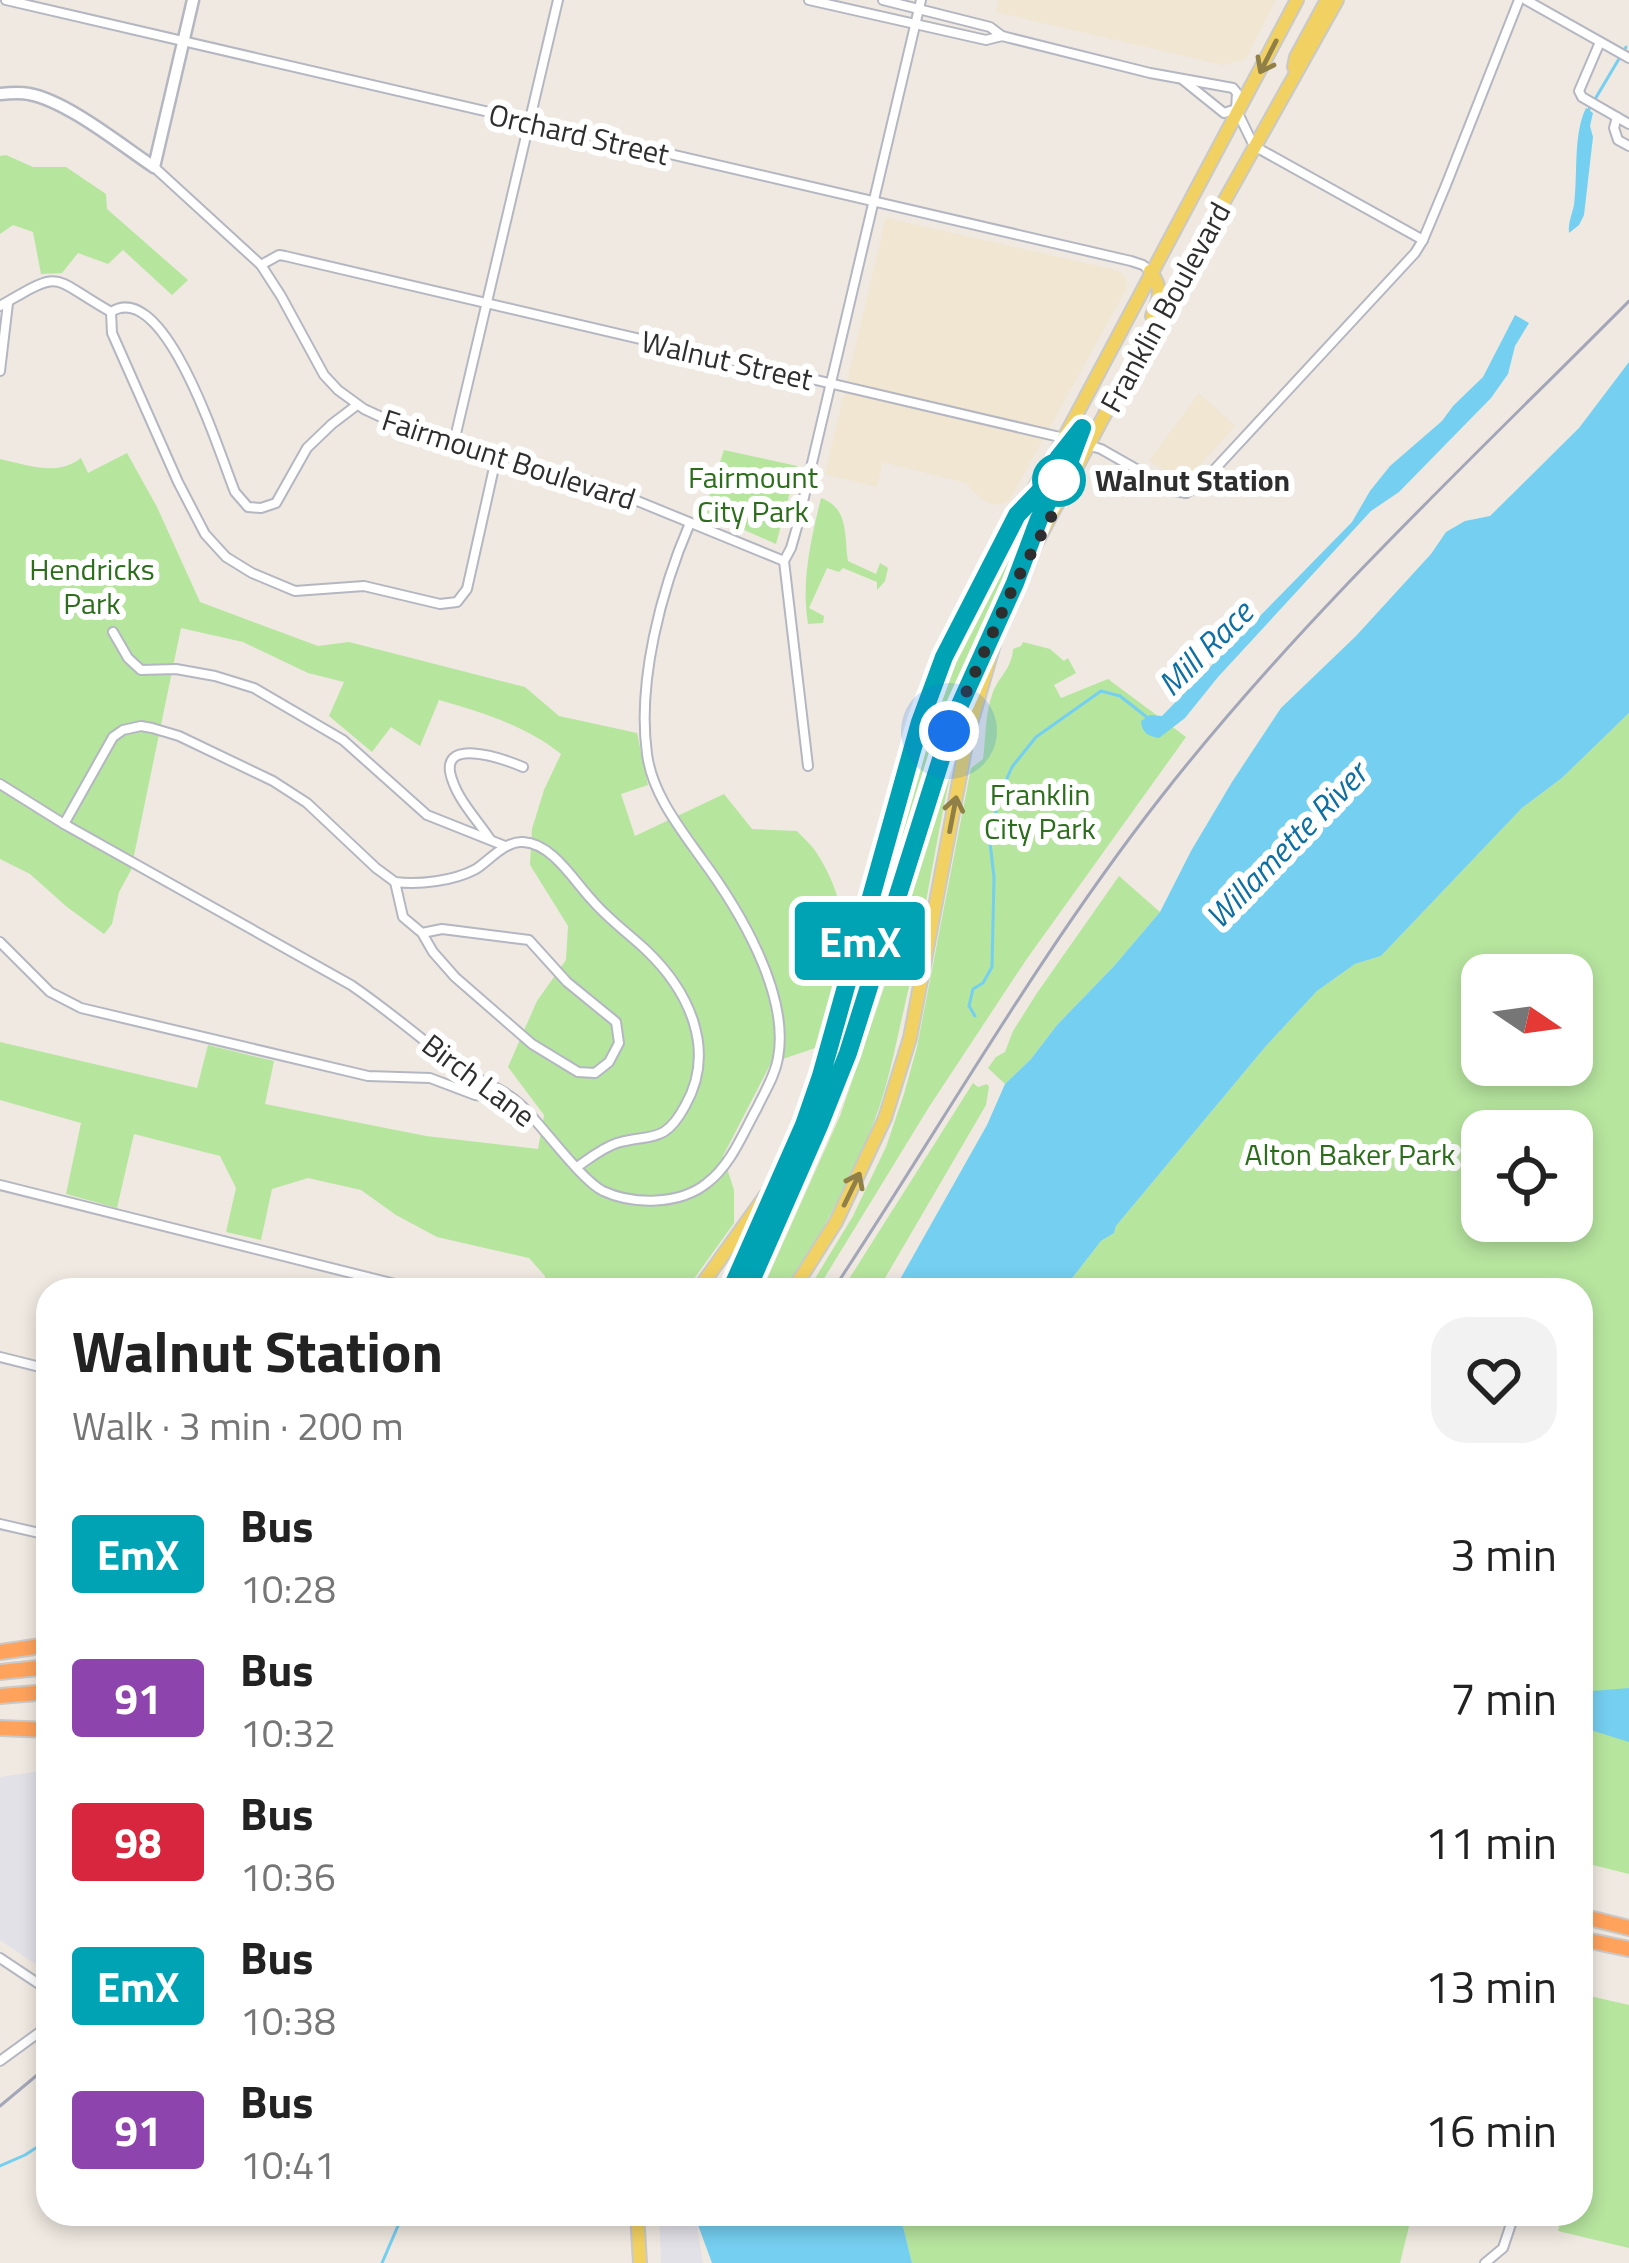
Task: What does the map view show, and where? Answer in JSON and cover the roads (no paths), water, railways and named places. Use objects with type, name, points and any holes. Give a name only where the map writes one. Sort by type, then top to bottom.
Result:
[{"type":"highway","points":[[0,1652],[36,1647]]},
{"type":"highway","points":[[0,1672],[36,1668]]},
{"type":"highway","points":[[0,1696],[36,1693]]},
{"type":"highway","points":[[0,1728],[36,1730]]},
{"type":"highway","points":[[1593,1919],[1629,1928]]},
{"type":"highway","points":[[1593,1942],[1629,1949]]},
{"type":"main road","name":"Franklin Boulevard","points":[[749,1278],[783,1169],[804,1125],[837,1024],[920,722],[944,657],[1297,0]]},
{"type":"main road","points":[[1293,80],[1296,57],[1327,0]]},
{"type":"main road","name":"Franklin Boulevard","points":[[739,1278],[819,1126],[848,1053],[949,731],[1015,583],[1337,0]]},
{"type":"main road","points":[[1105,414],[1123,368],[1158,304],[1159,284],[1150,272]]},
{"type":"main road","points":[[801,1278],[836,1222],[886,1118],[910,1038],[968,734],[1015,583]]},
{"type":"main road","points":[[706,1278],[783,1169]]},
{"type":"main road","points":[[638,2226],[640,2263]]},
{"type":"street","name":"Orchard Street","points":[[6,0],[1131,261],[1150,272]]},
{"type":"street","points":[[154,167],[193,0]]},
{"type":"street","points":[[454,442],[558,0]]},
{"type":"street","points":[[809,0],[986,40],[1002,36]]},
{"type":"street","points":[[884,0],[920,5],[990,27],[1002,36],[1233,88],[1237,112],[1254,146],[1423,240],[1522,0],[1627,58]]},
{"type":"street","points":[[808,766],[784,561],[796,530],[920,5]]},
{"type":"street","points":[[1605,45],[1579,91],[1582,98],[1629,124]]},
{"type":"street","points":[[1182,80],[1223,113],[1237,112]]},
{"type":"street","name":"Fairmount Boulevard","points":[[0,94],[28,94],[51,102],[154,167],[261,265],[318,366],[358,405],[406,430],[586,480],[784,561]]},
{"type":"street","points":[[1616,117],[1618,140],[1629,146]]},
{"type":"street","name":"Walnut Street","points":[[261,265],[284,256],[1064,438],[1101,449],[1186,494],[1201,484],[1423,240]]},
{"type":"street","points":[[0,371],[4,304],[41,282],[56,280],[71,286],[111,312]]},
{"type":"street","points":[[111,312],[135,307],[164,333],[236,492],[248,507],[276,503],[307,448],[358,405]]},
{"type":"street","points":[[111,312],[112,333],[151,423],[213,545],[236,564],[295,591],[355,586],[440,604],[457,602],[463,596],[497,454]]},
{"type":"street","name":"Birch Lane","points":[[0,784],[327,970],[387,1010],[453,1063],[500,1088],[594,1186],[617,1196],[650,1200],[695,1192],[714,1178],[735,1150],[769,1085],[778,1061],[778,1031],[773,999],[744,921],[667,807],[646,752],[650,665],[668,585],[690,523]]},
{"type":"street","points":[[113,632],[141,670],[176,669],[254,688],[343,740],[427,814],[507,847]]},
{"type":"street","points":[[64,824],[112,737],[141,726],[179,736],[292,792],[395,882],[403,917],[422,933],[433,952],[544,1053],[586,1074],[609,1062],[619,1043],[616,1022],[567,982],[535,944],[518,937],[442,929],[422,933]]},
{"type":"street","points":[[491,840],[452,781],[454,759],[470,752],[523,767]]},
{"type":"street","points":[[395,882],[463,874],[524,842],[560,864],[596,905],[650,953],[683,998],[698,1038],[698,1077],[686,1106],[670,1127],[648,1139],[611,1145],[578,1167]]},
{"type":"street","points":[[0,942],[50,992],[81,1008],[368,1076],[430,1078],[475,1095],[514,1100]]},
{"type":"street","points":[[0,1185],[371,1278]]},
{"type":"street","points":[[0,1357],[36,1366]]},
{"type":"street","points":[[0,1524],[36,1532]]},
{"type":"street","points":[[0,1958],[36,1982]]},
{"type":"street","points":[[0,2062],[36,2035]]},
{"type":"street","points":[[1486,2263],[1503,2248],[1510,2226]]},
{"type":"water","points":[[1586,108],[1593,113],[1593,137],[1584,215],[1569,233],[1579,130]]},
{"type":"water","points":[[1515,315],[1529,323],[1515,346],[1508,374],[1491,398],[1399,492],[1371,511],[1185,718],[1159,738],[1146,733],[1141,721],[1150,715],[1162,716],[1352,522],[1390,466],[1483,377]]},
{"type":"water","name":"Willamette River","points":[[1629,362],[1629,713],[1562,778],[1522,808],[1381,956],[1355,964],[1317,991],[1072,1278],[901,1278],[1005,1084],[1160,912],[1191,851],[1281,708],[1356,636],[1446,532],[1465,521],[1490,516],[1579,428]]},
{"type":"water","points":[[1629,1688],[1629,1742],[1593,1731],[1593,1691]]},
{"type":"water","points":[[698,2226],[903,2226],[912,2263],[712,2263]]},
{"type":"waterway","name":"Mill Race","points":[[1588,111],[1626,47]]},
{"type":"waterway","name":"Mill Race","points":[[975,1016],[969,1006],[973,989],[983,983],[992,967],[990,843],[999,796],[1012,767],[1036,737],[1101,691],[1120,696],[1148,718]]},
{"type":"waterway","points":[[0,2166],[36,2148]]},
{"type":"waterway","points":[[382,2263],[398,2226]]},
{"type":"railway","points":[[841,1278],[1032,978],[1161,797],[1328,604],[1629,301]]},
{"type":"railway","points":[[0,2106],[36,2076]]},
{"type":"place","name":"Walnut Station","points":[[1059,480]]},
{"type":"park label","name":"Fairmount City Park","points":[[753,494]]},
{"type":"park label","name":"Hendricks Park","points":[[92,586]]},
{"type":"park label","name":"Franklin City Park","points":[[1040,811]]},
{"type":"park label","name":"Alton Baker Park","points":[[1350,1154]]}]
